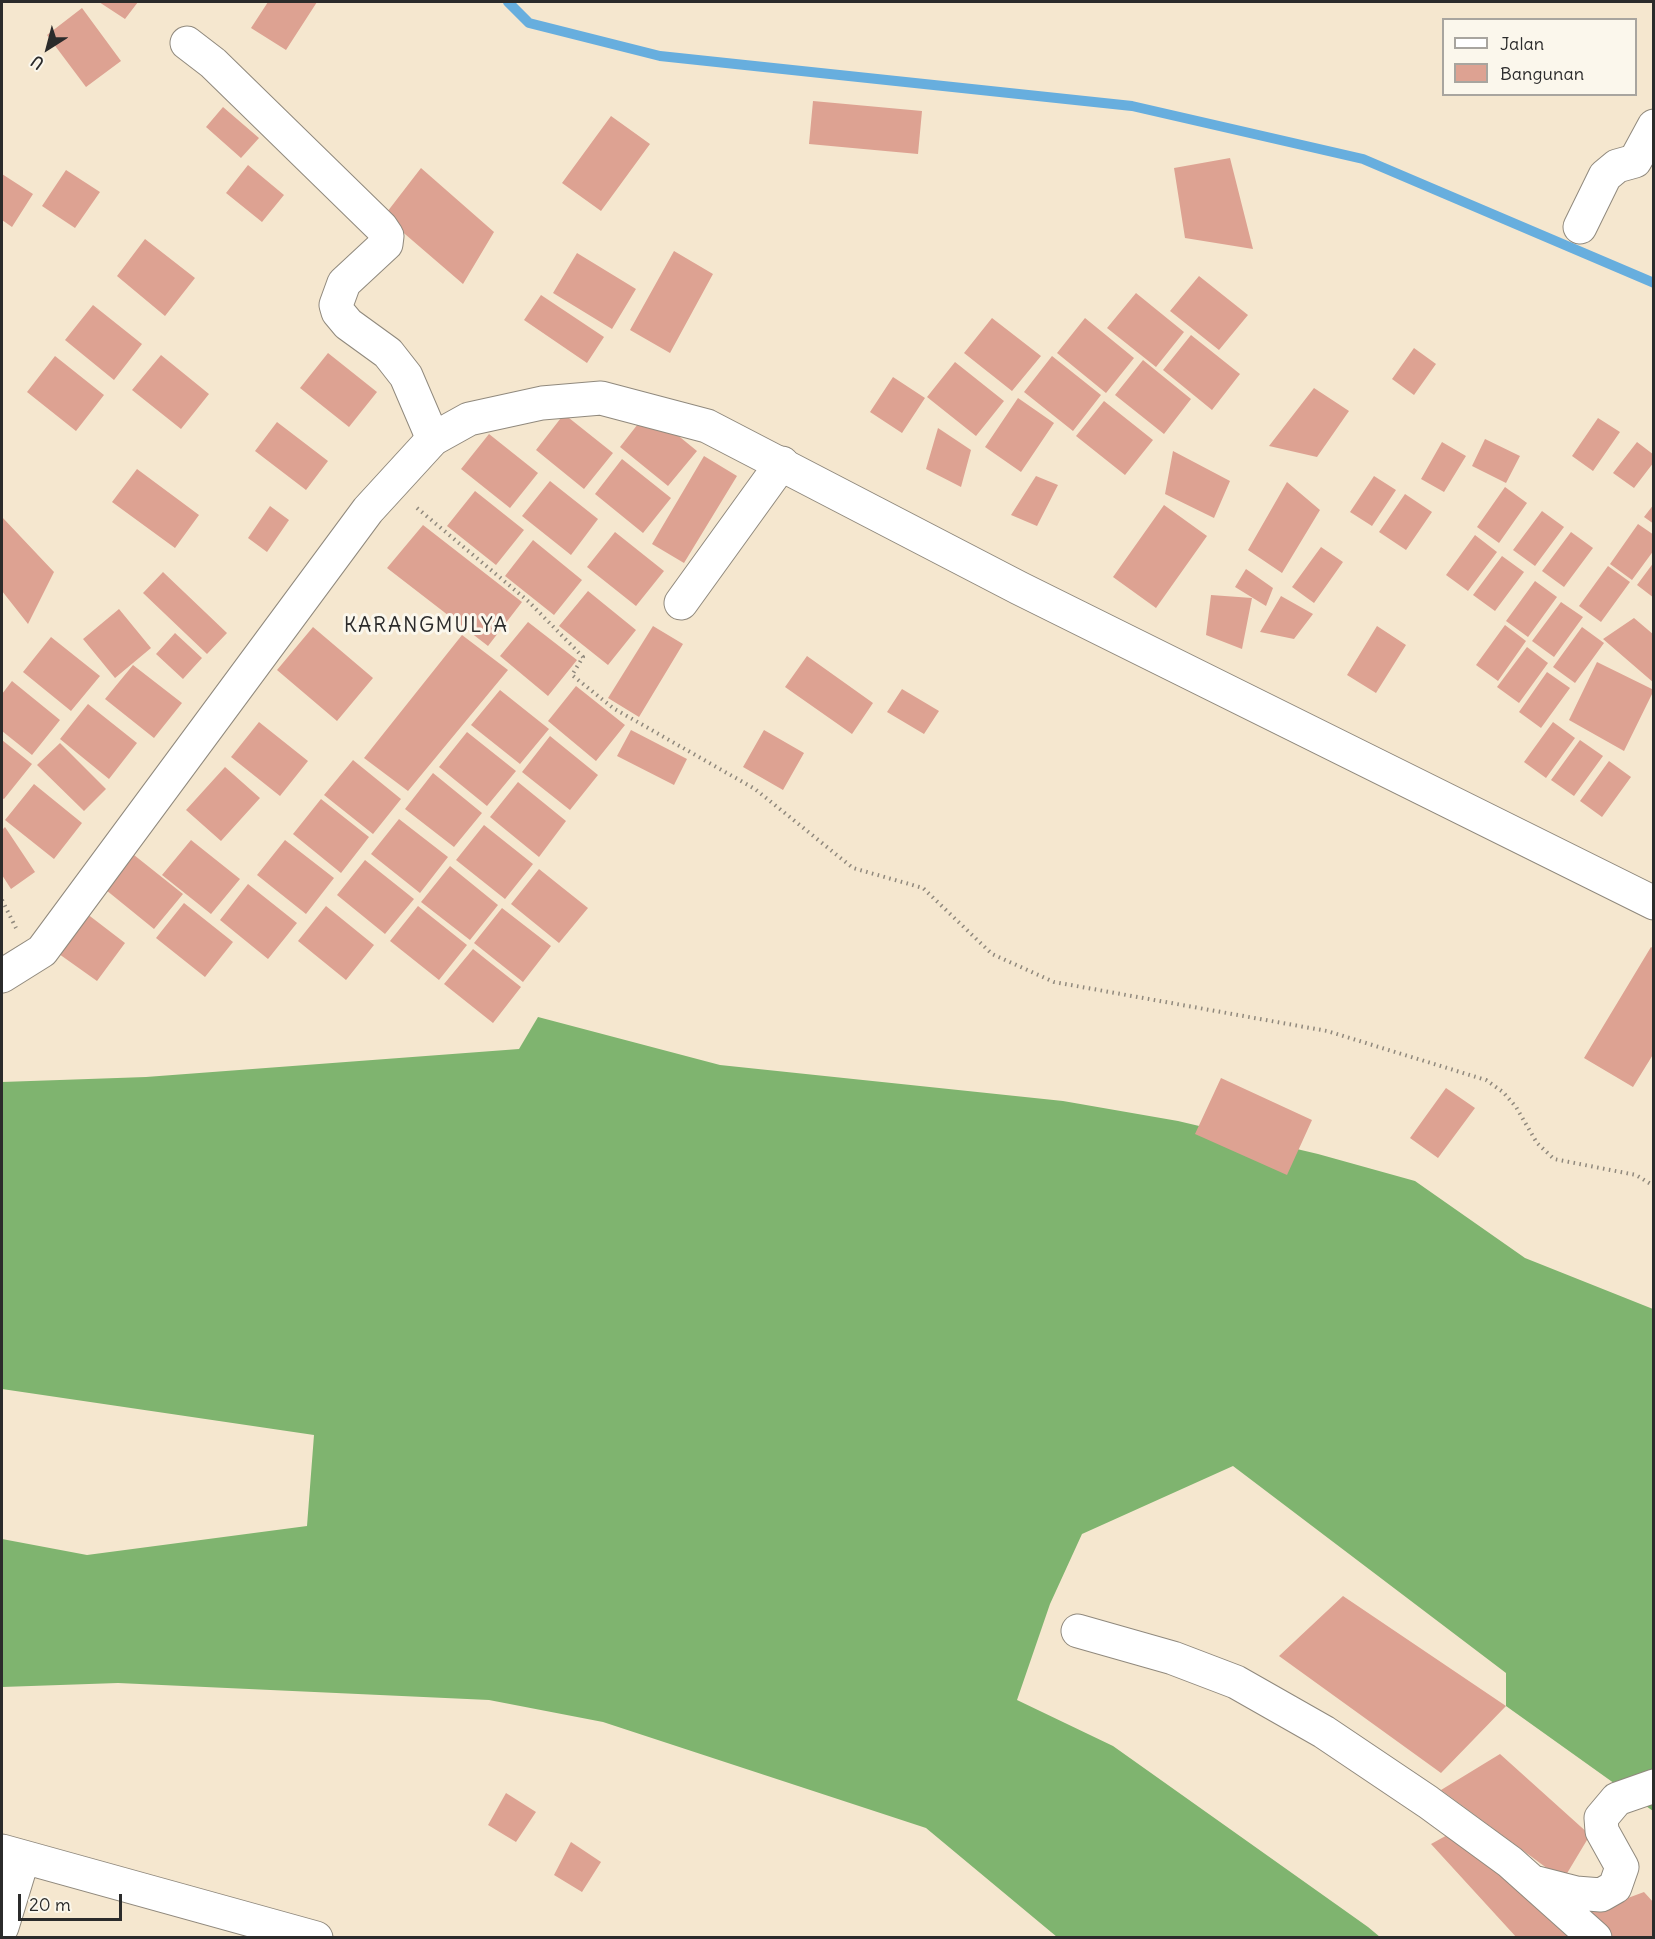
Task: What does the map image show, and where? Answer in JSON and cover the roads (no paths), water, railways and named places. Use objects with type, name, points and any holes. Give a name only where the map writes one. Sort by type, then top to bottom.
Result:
[{"type":"street","points":[[187,43],[213,63],[381,226],[387,236],[386,243],[382,250],[344,283],[336,305],[338,312],[348,324],[388,353],[406,376],[433,439]]},
{"type":"street","points":[[1580,227],[1605,176],[1617,166],[1635,161],[1653,126]]},
{"type":"street","points":[[2,975],[42,951],[368,510],[433,439],[469,419],[542,403],[600,398],[707,426],[1019,588],[1653,903]]},
{"type":"street","points":[[681,603],[782,463]]},
{"type":"street","points":[[1078,1630],[1173,1658],[1236,1682],[1324,1731],[1428,1802],[1536,1882],[1595,1938]]},
{"type":"street","points":[[1536,1882],[1576,1893],[1601,1894],[1615,1887],[1622,1867],[1602,1831],[1602,1818],[1617,1799],[1653,1786]]},
{"type":"street","points":[[2,1927],[12,1854],[316,1938]]},
{"type":"waterway","points":[[508,2],[529,23],[660,56],[1132,106],[1363,159],[1654,283]]},
{"type":"district","name":"KARANGMULYA","points":[[426,626]]}]
